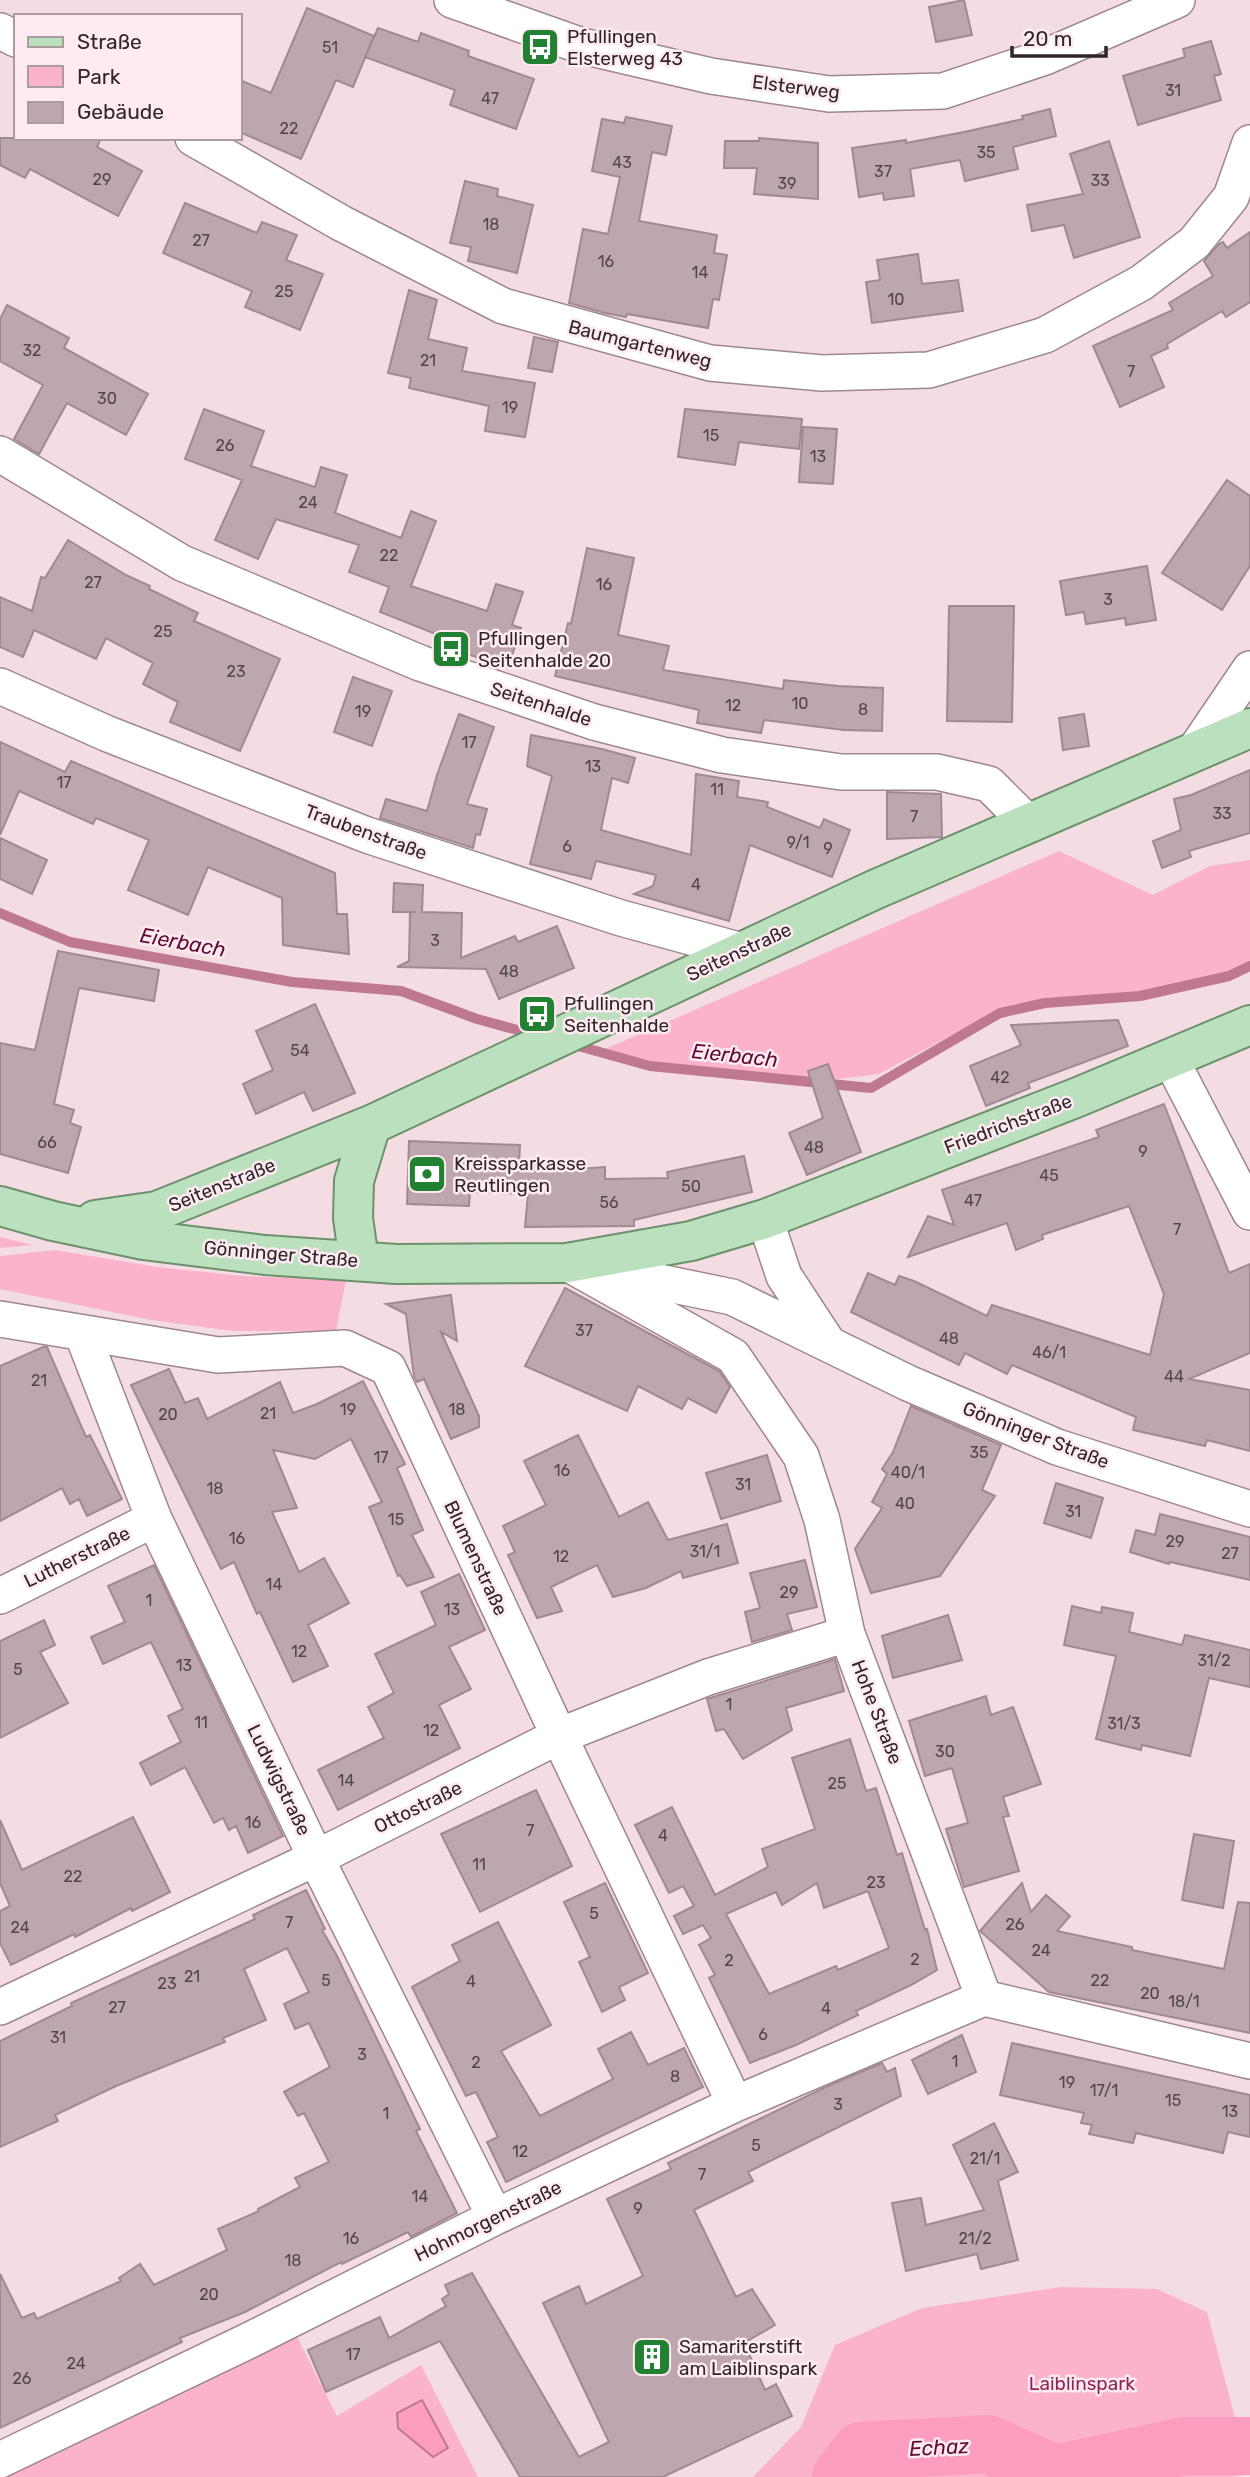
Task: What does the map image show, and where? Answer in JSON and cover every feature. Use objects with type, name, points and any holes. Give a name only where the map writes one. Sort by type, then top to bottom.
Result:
[{"type":"main road","name":"Seitenstraße","points":[[69,1224],[157,1211],[371,1125],[874,890],[1250,728]]},
{"type":"main road","name":"Friedrichstraße","points":[[765,1219],[1078,1097],[1250,1025]]},
{"type":"main road","points":[[359,1261],[353,1218],[354,1181],[371,1125]]},
{"type":"main road","name":"Gönninger Straße","points":[[0,1206],[143,1240],[265,1255],[396,1264],[567,1263],[691,1241],[765,1219]]},
{"type":"street","name":"Elsterweg","points":[[452,0],[582,46],[711,76],[829,94],[943,91],[1045,57],[1177,0]]},
{"type":"street","name":"Baumgartenweg","points":[[197,140],[341,223],[503,306],[710,363],[822,373],[929,370],[1045,335],[1142,283],[1194,243],[1231,197],[1250,143]]},
{"type":"street","name":"Seitenhalde","points":[[0,454],[182,563],[419,663],[594,722],[722,755],[841,772],[937,772],[989,784],[1029,824]]},
{"type":"street","points":[[1195,750],[1250,669]]},
{"type":"street","name":"Traubenstraße","points":[[0,686],[108,734],[367,835],[621,918],[742,951]]},
{"type":"street","points":[[1170,1058],[1250,1212]]},
{"type":"street","points":[[765,1219],[784,1276],[828,1343]]},
{"type":"street","name":"Gönninger Straße","points":[[567,1263],[732,1297],[908,1383],[1056,1447],[1250,1509]]},
{"type":"street","name":"Hohe Straße","points":[[567,1263],[733,1356],[801,1456],[821,1520],[847,1633],[984,1998]]},
{"type":"street","name":"Blumenstraße","points":[[0,1319],[218,1355],[345,1348],[388,1368],[559,1737],[735,2104]]},
{"type":"street","name":"Ludwigstraße","points":[[82,1333],[154,1519],[316,1858],[495,2217]]},
{"type":"street","name":"Lutherstraße","points":[[0,1596],[154,1519]]},
{"type":"street","name":"Ottostraße","points":[[0,2007],[316,1858],[559,1737],[708,1677],[847,1633]]},
{"type":"street","points":[[984,1998],[1250,2061]]},
{"type":"street","name":"Hohmorgenstraße","points":[[0,2460],[248,2341],[495,2217],[735,2104],[984,1998]]},
{"type":"green space","points":[[1059,851],[1153,895],[1210,866],[1250,860],[1250,970],[1142,999],[1049,997],[950,1036],[879,1074],[807,1083],[596,1053]]},
{"type":"green space","points":[[0,1237],[33,1245],[0,1248]]},
{"type":"green space","points":[[55,1250],[157,1267],[243,1276],[346,1280],[336,1331],[233,1331],[151,1320],[0,1289],[0,1256]]},
{"type":"green space","name":"Laiblinspark","points":[[1060,2287],[1157,2289],[1207,2312],[1250,2474],[1231,2477],[753,2477],[801,2427],[835,2345],[922,2308]]},
{"type":"green space","points":[[295,2333],[337,2416],[421,2365],[478,2477],[0,2477]]},
{"type":"shaded area","points":[[422,2400],[448,2448],[433,2457],[398,2428],[397,2413]]},
{"type":"building","points":[[964,0],[972,35],[936,42],[929,7]]},
{"type":"building","points":[[307,8],[374,36],[353,87],[336,80],[301,159],[242,133],[242,81],[271,93]]},
{"type":"building","points":[[378,28],[418,42],[421,33],[469,51],[468,56],[534,79],[516,129],[450,105],[455,90],[365,57]]},
{"type":"building","points":[[1211,41],[1221,74],[1214,76],[1221,100],[1138,125],[1123,76],[1185,57],[1183,49]]},
{"type":"building","points":[[1050,109],[1056,136],[1013,147],[1018,169],[965,181],[960,160],[910,169],[914,196],[884,200],[883,193],[859,197],[852,148],[906,140],[906,143],[964,132],[1023,119],[1022,116]]},
{"type":"building","points":[[626,117],[672,126],[666,155],[652,152],[639,221],[717,235],[714,253],[727,255],[719,300],[713,299],[708,328],[627,314],[626,317],[569,303],[583,229],[608,234],[620,177],[592,171],[602,119],[624,123]]},
{"type":"building","points":[[0,138],[100,140],[97,147],[142,171],[118,216],[30,169],[25,178],[0,165]]},
{"type":"building","points":[[759,138],[818,143],[818,199],[754,194],[757,168],[724,168],[725,141],[759,141]]},
{"type":"building","points":[[1109,141],[1140,237],[1074,258],[1064,225],[1032,231],[1027,205],[1083,194],[1070,154]]},
{"type":"building","points":[[465,181],[498,189],[497,196],[533,205],[517,273],[468,261],[471,247],[450,243]]},
{"type":"building","points":[[185,203],[257,233],[262,222],[297,235],[286,260],[323,274],[300,330],[245,307],[252,291],[163,253]]},
{"type":"building","points":[[1250,232],[1250,302],[1226,317],[1222,311],[1167,344],[1168,348],[1151,356],[1164,387],[1120,407],[1093,346],[1173,310],[1169,303],[1213,276],[1204,261],[1219,244],[1223,242],[1227,248]]},
{"type":"building","points":[[918,254],[922,284],[958,280],[963,311],[872,323],[866,282],[880,280],[877,260]]},
{"type":"building","points":[[409,290],[437,300],[428,339],[467,348],[462,371],[535,383],[525,437],[485,431],[489,406],[409,388],[411,378],[388,373]]},
{"type":"building","points":[[7,305],[69,338],[64,348],[148,394],[126,435],[67,403],[39,454],[14,439],[43,385],[0,361],[0,319]]},
{"type":"building","points":[[534,337],[558,342],[552,372],[528,368]]},
{"type":"building","points":[[204,409],[264,431],[251,466],[315,487],[321,467],[347,475],[335,513],[401,538],[411,511],[436,521],[411,586],[487,611],[496,584],[523,592],[512,625],[521,628],[508,668],[438,644],[441,636],[380,612],[389,587],[349,572],[359,545],[276,519],[258,559],[215,540],[242,480],[185,459]]},
{"type":"building","points":[[685,409],[802,419],[799,449],[739,442],[735,465],[678,457]]},
{"type":"building","points":[[803,427],[837,429],[833,484],[799,482]]},
{"type":"building","points":[[1227,480],[1250,496],[1250,566],[1222,610],[1162,573]]},
{"type":"building","points":[[68,540],[126,575],[150,586],[149,589],[198,613],[194,621],[280,659],[240,751],[170,722],[178,702],[143,684],[153,663],[106,638],[96,659],[34,630],[23,657],[0,647],[0,597],[32,611],[41,577],[45,578]]},
{"type":"building","points":[[587,548],[634,558],[618,635],[669,646],[663,670],[783,689],[784,680],[883,688],[882,731],[844,730],[764,720],[761,733],[697,723],[699,710],[555,676],[568,623],[571,624]]},
{"type":"building","points":[[1147,566],[1156,620],[1126,625],[1125,618],[1086,624],[1084,612],[1066,615],[1060,581]]},
{"type":"building","points":[[949,606],[1014,606],[1012,722],[947,721]]},
{"type":"building","points":[[353,677],[392,691],[372,746],[334,732]]},
{"type":"building","points":[[459,714],[494,727],[467,804],[487,809],[480,835],[476,834],[473,848],[380,818],[386,799],[427,811]]},
{"type":"building","points":[[1084,714],[1089,746],[1063,750],[1059,718]]},
{"type":"building","points":[[531,735],[635,758],[628,783],[612,778],[601,830],[691,855],[696,774],[739,781],[737,797],[768,802],[767,807],[820,828],[824,819],[850,830],[832,877],[750,845],[729,921],[634,894],[653,886],[656,875],[596,861],[591,879],[530,864],[552,776],[527,766]]},
{"type":"building","points":[[0,742],[65,772],[71,761],[335,873],[337,914],[347,914],[349,954],[283,945],[282,898],[208,867],[188,915],[128,890],[149,840],[96,818],[93,824],[19,791],[0,835]]},
{"type":"building","points":[[1250,770],[1250,833],[1189,851],[1191,857],[1162,868],[1153,841],[1181,830],[1174,799],[1191,795]]},
{"type":"building","points":[[887,792],[941,794],[942,837],[887,839]]},
{"type":"building","points":[[0,838],[47,860],[32,894],[0,879]]},
{"type":"building","points":[[394,883],[423,885],[422,912],[462,913],[461,958],[515,936],[518,942],[557,926],[574,968],[499,999],[486,969],[397,967],[409,961],[410,912],[393,912]]},
{"type":"building","points":[[58,951],[159,970],[154,1001],[79,988],[54,1104],[74,1110],[70,1123],[81,1127],[68,1173],[0,1154],[0,1043],[35,1050]]},
{"type":"building","points":[[315,1004],[355,1093],[313,1111],[304,1092],[256,1114],[243,1084],[273,1070],[256,1031]]},
{"type":"building","points":[[1118,1020],[1128,1046],[1028,1083],[1030,1088],[986,1106],[970,1066],[1021,1045],[1011,1025]]},
{"type":"building","points":[[828,1064],[861,1152],[807,1175],[789,1133],[823,1118],[808,1071]]},
{"type":"building","points":[[1164,1104],[1229,1273],[1250,1264],[1250,1353],[1189,1379],[1250,1390],[1250,1451],[1207,1440],[1205,1446],[1133,1430],[1136,1417],[1012,1365],[1007,1374],[965,1353],[959,1365],[851,1312],[868,1273],[895,1285],[899,1276],[987,1316],[992,1305],[1150,1355],[1164,1294],[1129,1206],[1042,1235],[1043,1239],[1016,1250],[1007,1223],[908,1257],[928,1216],[954,1225],[942,1190],[1099,1137],[1096,1130]]},
{"type":"building","points":[[409,1141],[520,1145],[519,1164],[578,1169],[605,1167],[605,1179],[668,1178],[667,1172],[744,1156],[752,1192],[634,1220],[634,1226],[525,1227],[528,1194],[470,1192],[469,1206],[407,1204]]},
{"type":"building","points":[[565,1288],[719,1371],[730,1387],[716,1413],[688,1398],[682,1409],[638,1386],[627,1411],[525,1366]]},
{"type":"building","points":[[451,1295],[457,1341],[441,1332],[479,1416],[479,1427],[451,1439],[424,1379],[417,1382],[414,1376],[406,1314],[386,1304]]},
{"type":"building","points":[[47,1347],[86,1437],[90,1435],[122,1499],[87,1516],[79,1499],[70,1504],[62,1488],[0,1521],[0,1366]]},
{"type":"building","points":[[169,1369],[185,1403],[198,1398],[207,1419],[280,1382],[293,1413],[363,1381],[405,1464],[397,1468],[423,1530],[412,1535],[434,1577],[407,1586],[400,1575],[398,1576],[369,1507],[382,1502],[351,1439],[315,1459],[273,1450],[297,1508],[272,1512],[299,1572],[324,1558],[349,1603],[308,1625],[328,1666],[293,1682],[260,1612],[257,1614],[234,1562],[221,1569],[131,1385]]},
{"type":"building","points":[[911,1406],[1001,1445],[982,1490],[995,1496],[940,1576],[871,1593],[855,1549],[882,1508],[872,1502],[887,1474],[882,1469],[893,1452]]},
{"type":"building","points":[[578,1435],[619,1517],[648,1502],[668,1540],[727,1524],[738,1563],[683,1578],[681,1571],[646,1588],[613,1597],[597,1565],[551,1587],[562,1611],[537,1618],[508,1555],[515,1552],[503,1526],[546,1505],[524,1461]]},
{"type":"building","points":[[767,1455],[781,1501],[721,1519],[706,1473]]},
{"type":"building","points":[[1056,1483],[1103,1498],[1091,1538],[1044,1523]]},
{"type":"building","points":[[1160,1514],[1250,1537],[1250,1580],[1170,1562],[1169,1564],[1130,1552],[1136,1530],[1155,1535]]},
{"type":"building","points":[[805,1560],[817,1607],[787,1614],[792,1630],[752,1642],[745,1612],[760,1608],[750,1573]]},
{"type":"building","points":[[154,1565],[283,1836],[248,1853],[236,1826],[229,1830],[223,1818],[214,1823],[185,1767],[151,1785],[140,1763],[181,1742],[168,1716],[183,1709],[151,1642],[103,1664],[91,1637],[125,1622],[108,1586]]},
{"type":"building","points":[[459,1574],[485,1630],[449,1647],[471,1689],[439,1705],[460,1748],[338,1810],[318,1770],[384,1738],[368,1707],[394,1693],[375,1654],[436,1625],[421,1592]]},
{"type":"building","points":[[1072,1606],[1101,1613],[1102,1607],[1133,1613],[1129,1632],[1182,1645],[1185,1635],[1250,1650],[1250,1687],[1209,1678],[1190,1756],[1142,1745],[1141,1750],[1096,1739],[1116,1656],[1064,1645]]},
{"type":"building","points":[[948,1615],[962,1660],[893,1678],[882,1636]]},
{"type":"building","points":[[44,1620],[55,1645],[40,1652],[68,1703],[0,1738],[0,1641]]},
{"type":"building","points":[[835,1659],[844,1691],[786,1708],[792,1730],[743,1759],[724,1729],[716,1731],[707,1699]]},
{"type":"building","points":[[986,1696],[991,1715],[1013,1707],[1041,1784],[1003,1797],[1009,1816],[1003,1817],[1019,1871],[964,1887],[946,1829],[968,1823],[952,1768],[925,1776],[909,1721]]},
{"type":"building","points":[[850,1739],[866,1791],[876,1788],[897,1855],[902,1853],[925,1930],[927,1929],[937,1970],[856,2011],[858,2015],[796,2045],[750,2063],[709,1978],[715,1975],[699,1945],[711,1938],[703,1925],[683,1934],[674,1916],[694,1906],[683,1886],[669,1893],[635,1825],[672,1807],[715,1895],[768,1867],[762,1849],[815,1829],[792,1758]],"holes":[[[817,1883],[824,1908],[868,1891],[889,1948],[838,1970],[836,1966],[769,1994],[726,1914],[776,1892],[782,1905]]]},
{"type":"building","points":[[536,1790],[572,1866],[480,1912],[441,1834]]},
{"type":"building","points":[[133,1817],[170,1892],[11,1965],[0,1943],[0,1911],[10,1906],[0,1883],[0,1820],[22,1870]]},
{"type":"building","points":[[1194,1834],[1234,1841],[1223,1908],[1182,1900]]},
{"type":"building","points":[[605,1883],[648,1973],[619,1987],[625,2000],[602,2012],[579,1962],[590,1957],[564,1902]]},
{"type":"building","points":[[1022,1883],[1031,1912],[1046,1895],[1070,1916],[1057,1931],[1224,1969],[1238,1902],[1250,1903],[1250,2033],[1049,1992],[980,1931]]},
{"type":"building","points":[[306,1890],[325,1929],[322,1930],[389,2064],[420,2129],[416,2131],[457,2213],[411,2237],[408,2232],[342,2264],[341,2262],[245,2312],[180,2338],[182,2342],[0,2428],[0,2274],[22,2318],[34,2313],[37,2319],[121,2281],[119,2278],[140,2264],[154,2285],[227,2250],[218,2229],[259,2211],[258,2209],[300,2187],[295,2178],[329,2162],[304,2113],[298,2116],[284,2092],[330,2067],[309,2023],[295,2029],[284,2004],[309,1992],[287,1948],[244,1969],[266,2020],[223,2038],[225,2042],[116,2086],[55,2115],[58,2121],[0,2147],[0,2041],[72,2006],[71,2003],[255,1919],[253,1915]]},
{"type":"building","points":[[498,1922],[551,2025],[501,2051],[540,2116],[613,2079],[598,2049],[631,2032],[648,2065],[684,2048],[703,2087],[506,2182],[487,2142],[498,2137],[476,2092],[466,2096],[412,1987],[460,1961],[452,1945]]},
{"type":"building","points":[[962,2035],[976,2072],[928,2094],[912,2060]]},
{"type":"building","points":[[1012,2043],[1250,2095],[1250,2137],[1228,2132],[1223,2153],[1136,2133],[1133,2143],[1089,2134],[1092,2125],[1081,2123],[1084,2113],[1000,2095]]},
{"type":"building","name":"Samariterstift am Laiblinspark","points":[[882,2063],[887,2072],[895,2068],[901,2096],[748,2172],[753,2181],[694,2210],[736,2297],[752,2289],[775,2325],[744,2343],[765,2390],[776,2384],[792,2416],[663,2477],[520,2477],[440,2341],[326,2392],[308,2350],[380,2317],[389,2338],[446,2306],[442,2299],[449,2294],[445,2285],[472,2273],[579,2457],[609,2442],[543,2303],[579,2286],[586,2304],[643,2276],[607,2199],[671,2169],[668,2163]]},
{"type":"building","points":[[994,2123],[1018,2172],[998,2181],[1018,2260],[981,2269],[977,2254],[906,2271],[892,2203],[921,2198],[926,2225],[984,2210],[953,2145]]},
{"type":"waterway","name":"Eierbach","points":[[0,913],[70,942],[292,982],[401,991],[477,1019],[536,1035]]},
{"type":"waterway","name":"Eierbach","points":[[571,1044],[650,1066],[871,1088],[1000,1013],[1045,1003],[1140,996],[1229,976],[1250,966]]},
{"type":"waterway","name":"Echaz","points":[[841,2477],[861,2451],[988,2444],[1055,2474],[1184,2446],[1250,2446]]},
{"type":"place","name":"Pfullingen Elsterweg 43","points":[[540,47]]},
{"type":"place","name":"Pfullingen Seitenhalde 20","points":[[451,649]]},
{"type":"place","name":"Pfullingen Seitenhalde","points":[[537,1014]]},
{"type":"place","name":"Kreissparkasse Reutlingen","points":[[427,1174]]},
{"type":"place","name":"Samariterstift am Laiblinspark","points":[[652,2357]]}]
